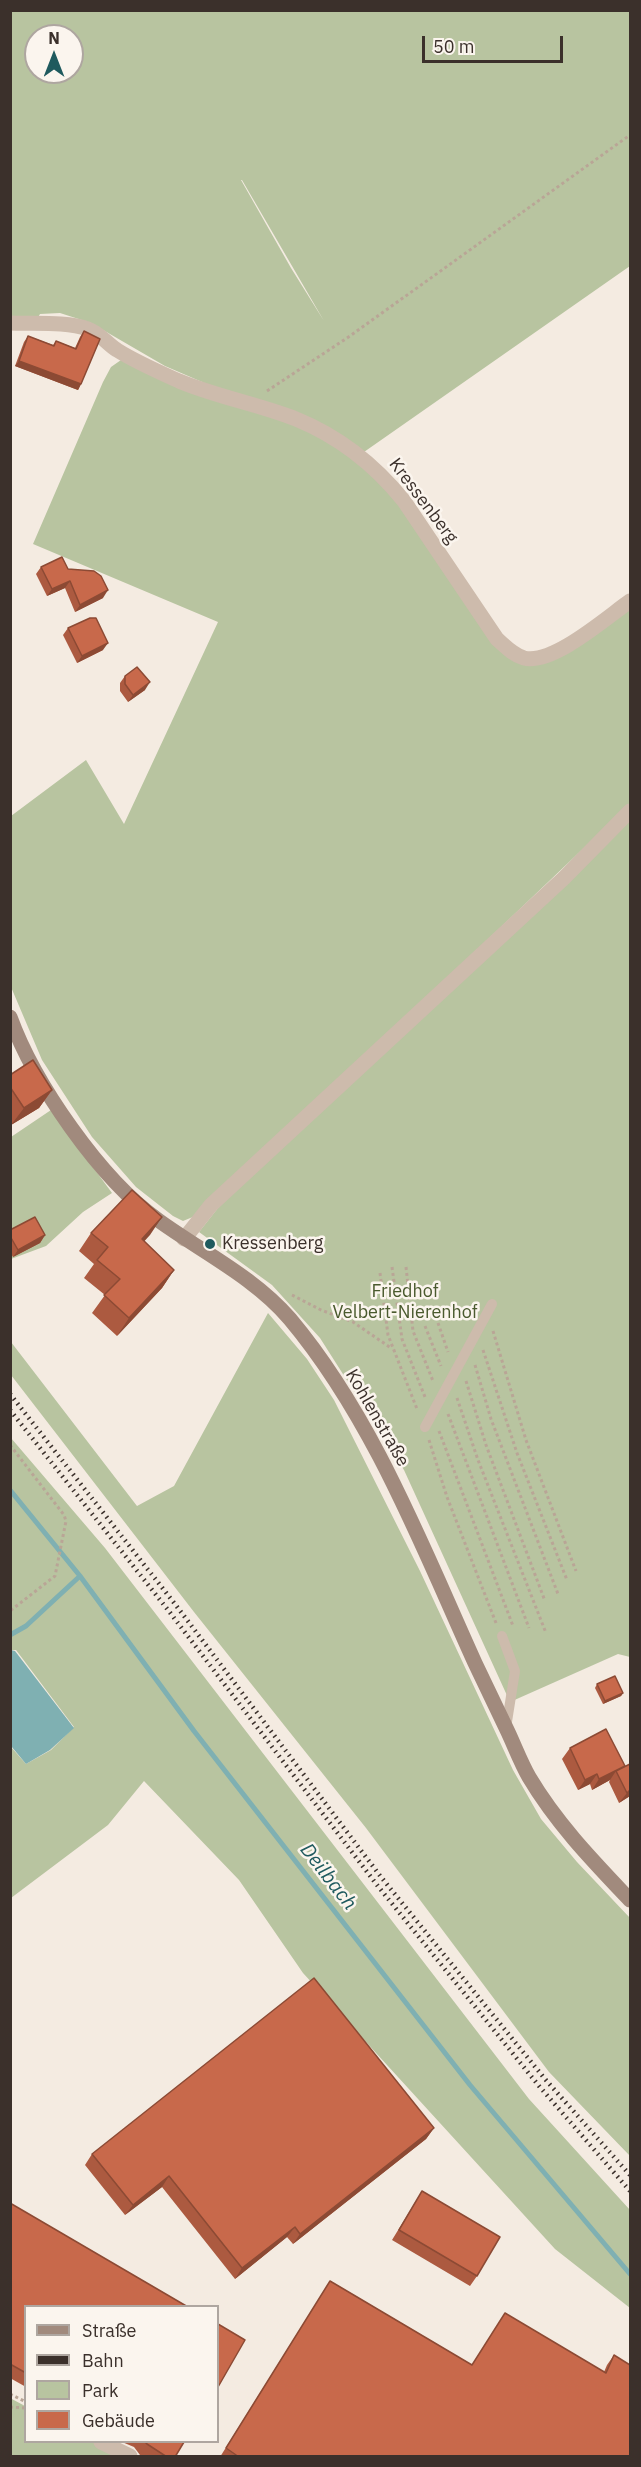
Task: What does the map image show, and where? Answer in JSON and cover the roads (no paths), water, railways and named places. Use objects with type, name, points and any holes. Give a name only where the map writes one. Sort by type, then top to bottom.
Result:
[{"type":"main road","name":"Kohlenstraße","points":[[10,1017],[44,1085],[83,1142],[126,1194],[184,1239],[247,1279],[289,1317],[344,1396],[402,1501],[528,1776],[571,1838],[630,1900]]},
{"type":"street","name":"Kressenberg","points":[[10,323],[88,329],[105,339],[116,350],[178,380],[247,405],[295,419],[324,432],[369,463],[404,501],[497,639],[510,651],[524,658],[543,657],[564,647],[630,601]]},
{"type":"street","points":[[184,1239],[212,1205],[564,878],[630,811]]},
{"type":"street","points":[[103,2443],[130,2457]]},
{"type":"lane","points":[[425,1427],[490,1308]]},
{"type":"lane","points":[[502,1636],[515,1671],[506,1729]]},
{"type":"water","points":[[11,1650],[15,1651],[74,1728],[50,1750],[26,1764],[11,1746]]},
{"type":"waterway","name":"Deilbach","points":[[10,1490],[80,1576],[194,1731],[470,2085],[630,2274]]},
{"type":"waterway","points":[[10,1635],[26,1626],[80,1576]]},
{"type":"railway","points":[[10,1394],[175,1604],[381,1877],[545,2079],[630,2175]]},
{"type":"railway","points":[[10,1410],[168,1610],[377,1885],[539,2086],[630,2191]]},
{"type":"place","name":"Kressenberg","points":[[210,1244]]},
{"type":"park label","name":"Friedhof Velbert-Nierenhof","points":[[405,1302]]}]
